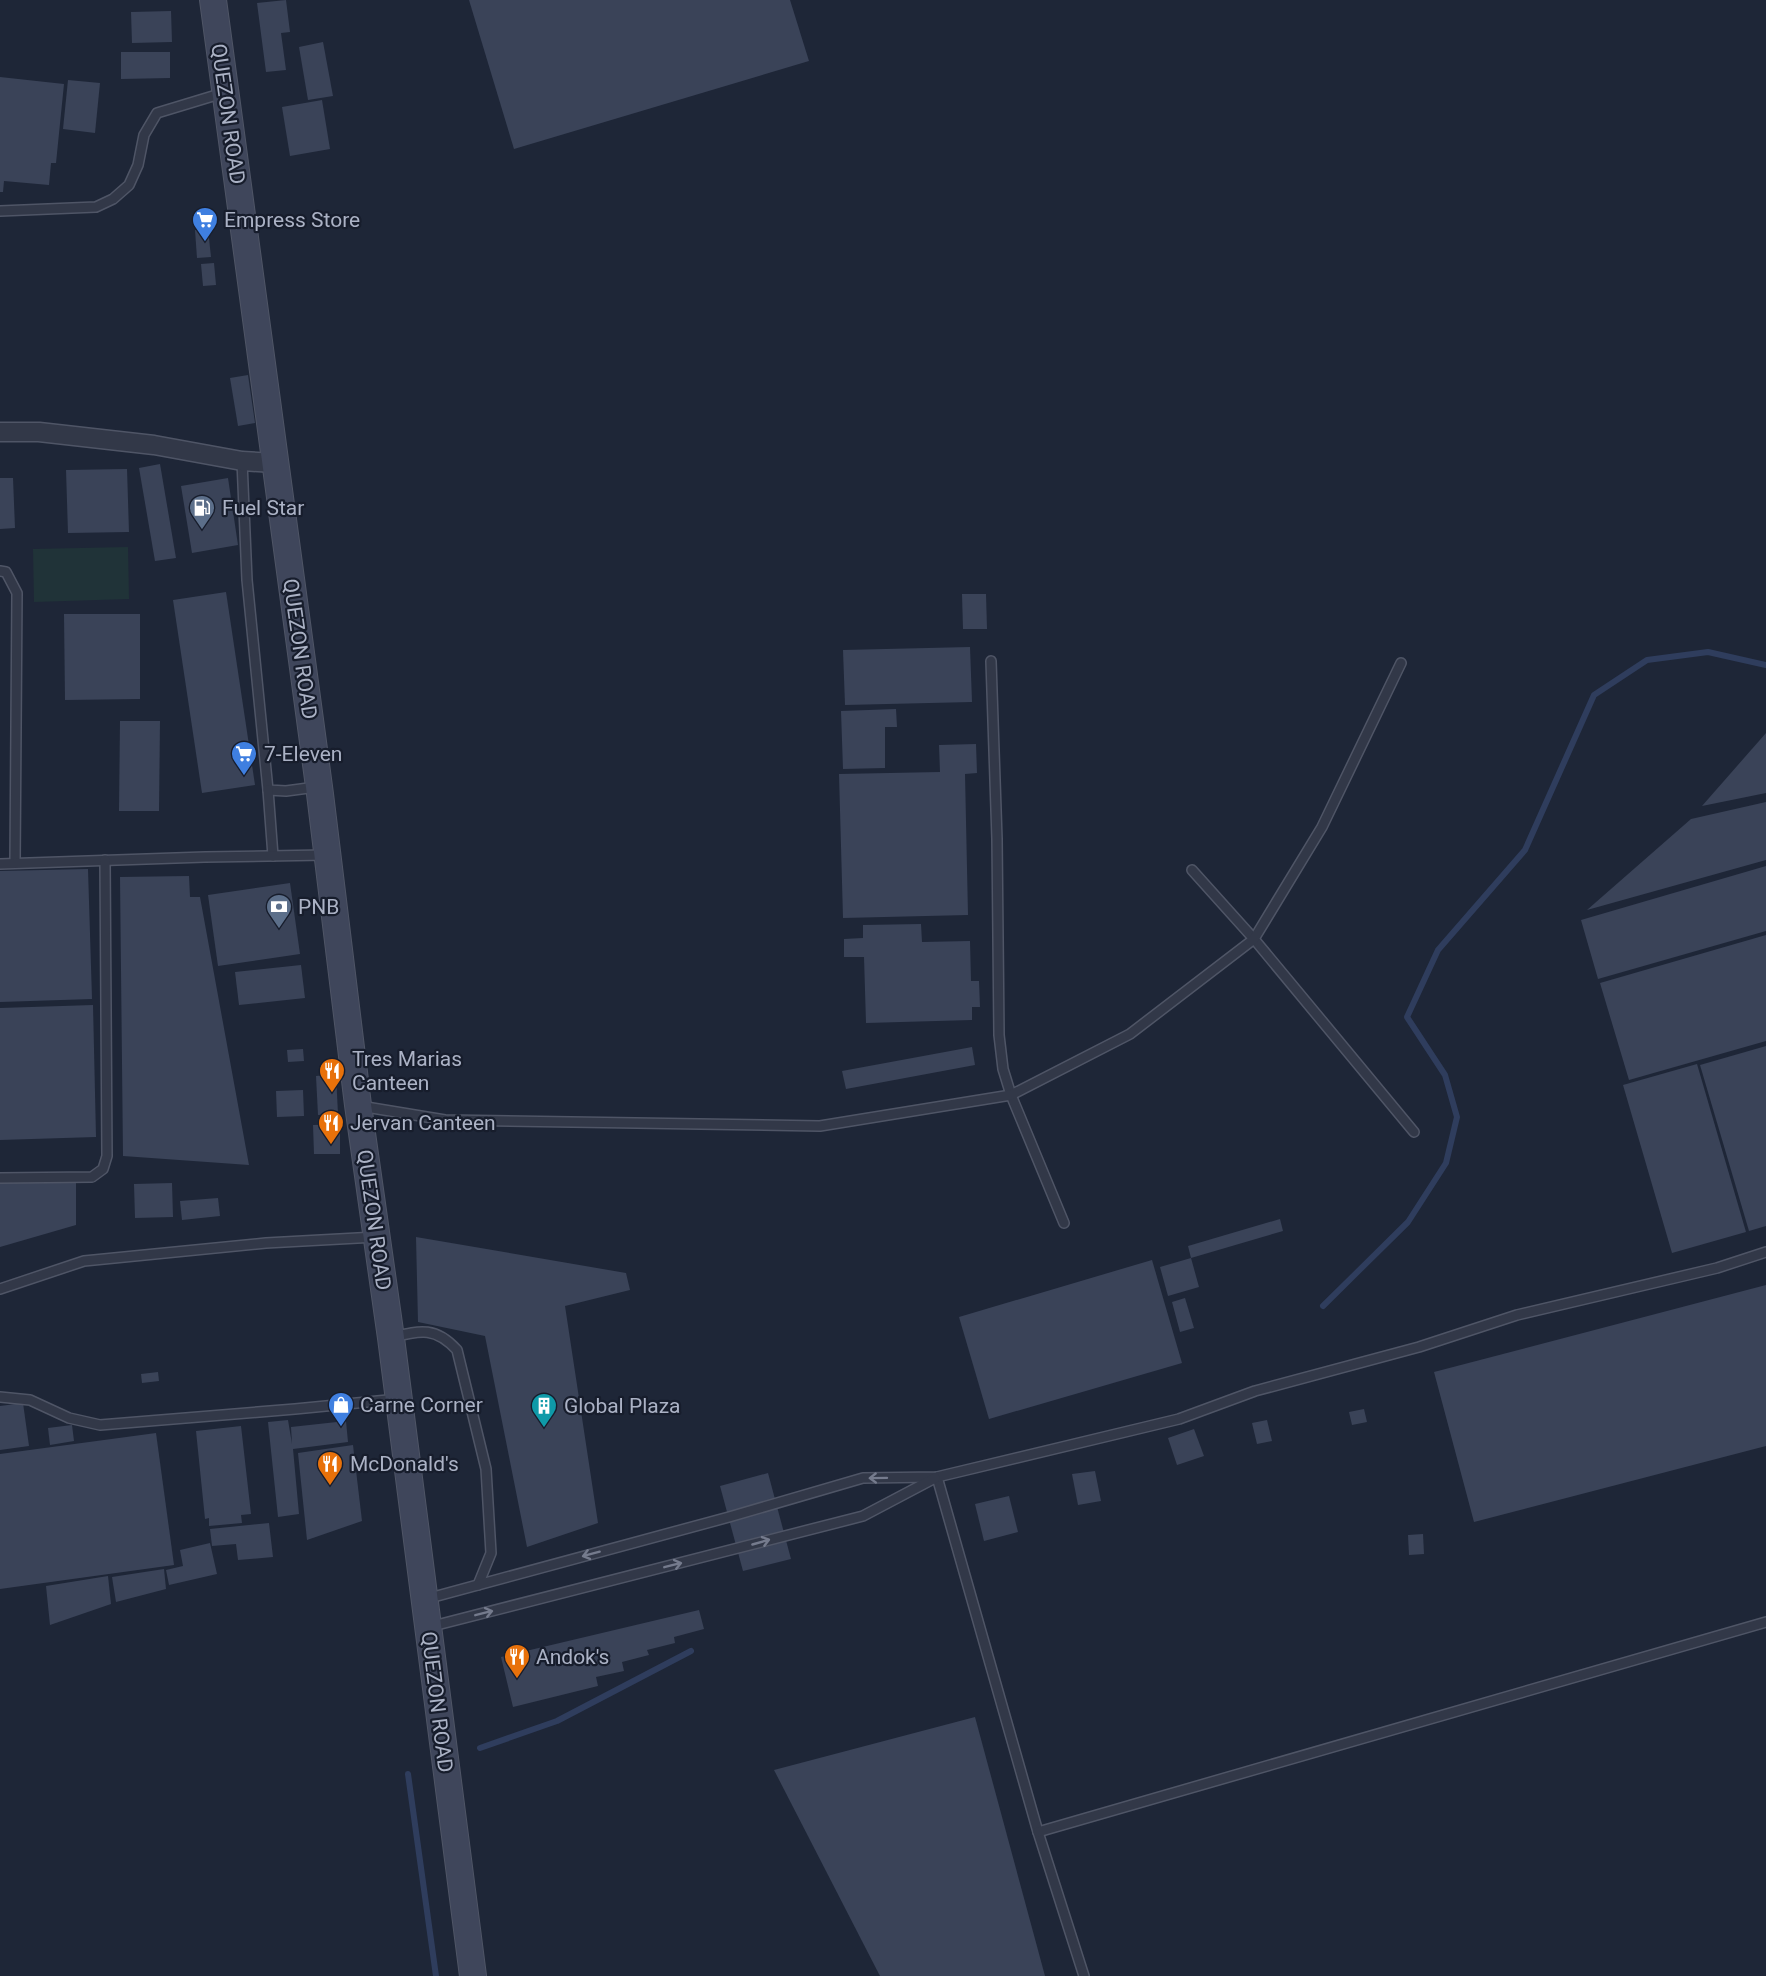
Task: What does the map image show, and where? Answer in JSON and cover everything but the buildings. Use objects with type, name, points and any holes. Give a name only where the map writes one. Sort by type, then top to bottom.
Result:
[{"type":"main road","name":"QUEZON ROAD","points":[[213,0],[328,855],[358,1105],[391,1338],[473,1976]]},
{"type":"street","points":[[0,432],[39,432],[154,445],[242,461],[274,463]]},
{"type":"lane","points":[[0,211],[96,207],[113,199],[129,185],[138,165],[144,135],[157,113],[225,92]]},
{"type":"lane","points":[[242,461],[248,579],[273,856]]},
{"type":"lane","points":[[0,571],[6,572],[17,593],[15,863]]},
{"type":"lane","points":[[991,661],[997,840],[999,1035],[1003,1069],[1011,1095],[1064,1223]]},
{"type":"lane","points":[[358,1105],[445,1120],[820,1126],[1011,1095],[1130,1034],[1254,939],[1322,827],[1401,663]]},
{"type":"lane","points":[[268,790],[286,791],[319,787]]},
{"type":"lane","points":[[0,864],[328,855]]},
{"type":"lane","points":[[0,1178],[92,1176],[103,1169],[107,1156],[105,860]]},
{"type":"lane","points":[[1192,870],[1254,939],[1414,1132]]},
{"type":"lane","points":[[0,1289],[84,1261],[266,1243],[376,1237]]},
{"type":"lane","points":[[424,1599],[729,1517],[863,1478],[937,1477],[1179,1419],[1255,1391],[1419,1347],[1517,1315],[1717,1268],[1766,1252]]},
{"type":"lane","points":[[391,1338],[420,1330],[446,1338],[457,1350],[486,1469],[491,1553],[478,1585]]},
{"type":"lane","points":[[0,1397],[30,1400],[69,1418],[100,1425],[398,1399]]},
{"type":"lane","points":[[427,1628],[863,1516],[937,1477]]},
{"type":"lane","points":[[937,1477],[1038,1832],[1083,1976]]},
{"type":"lane","points":[[1038,1832],[1766,1622]]},
{"type":"green space","points":[[128,547],[129,599],[34,602],[33,549]]},
{"type":"waterway","points":[[1323,1306],[1408,1222],[1446,1163],[1457,1117],[1445,1075],[1407,1017],[1438,950],[1525,850],[1594,695],[1647,660],[1708,652],[1766,665]]},
{"type":"waterway","points":[[480,1748],[557,1721],[691,1651]]},
{"type":"waterway","points":[[408,1774],[436,1976]]},
{"type":"place","name":"Empress Store","points":[[205,243]]},
{"type":"place","name":"Fuel Star","points":[[202,531]]},
{"type":"place","name":"7-Eleven","points":[[244,777]]},
{"type":"place","name":"PNB","points":[[279,930]]},
{"type":"place","name":"Tres Marias Canteen","points":[[332,1094]]},
{"type":"place","name":"Jervan Canteen","points":[[331,1146]]},
{"type":"place","name":"Carne Corner","points":[[341,1428]]},
{"type":"place","name":"Global Plaza","points":[[544,1429]]},
{"type":"place","name":"McDonald's","points":[[330,1487]]},
{"type":"place","name":"Andok's","points":[[517,1680]]}]
